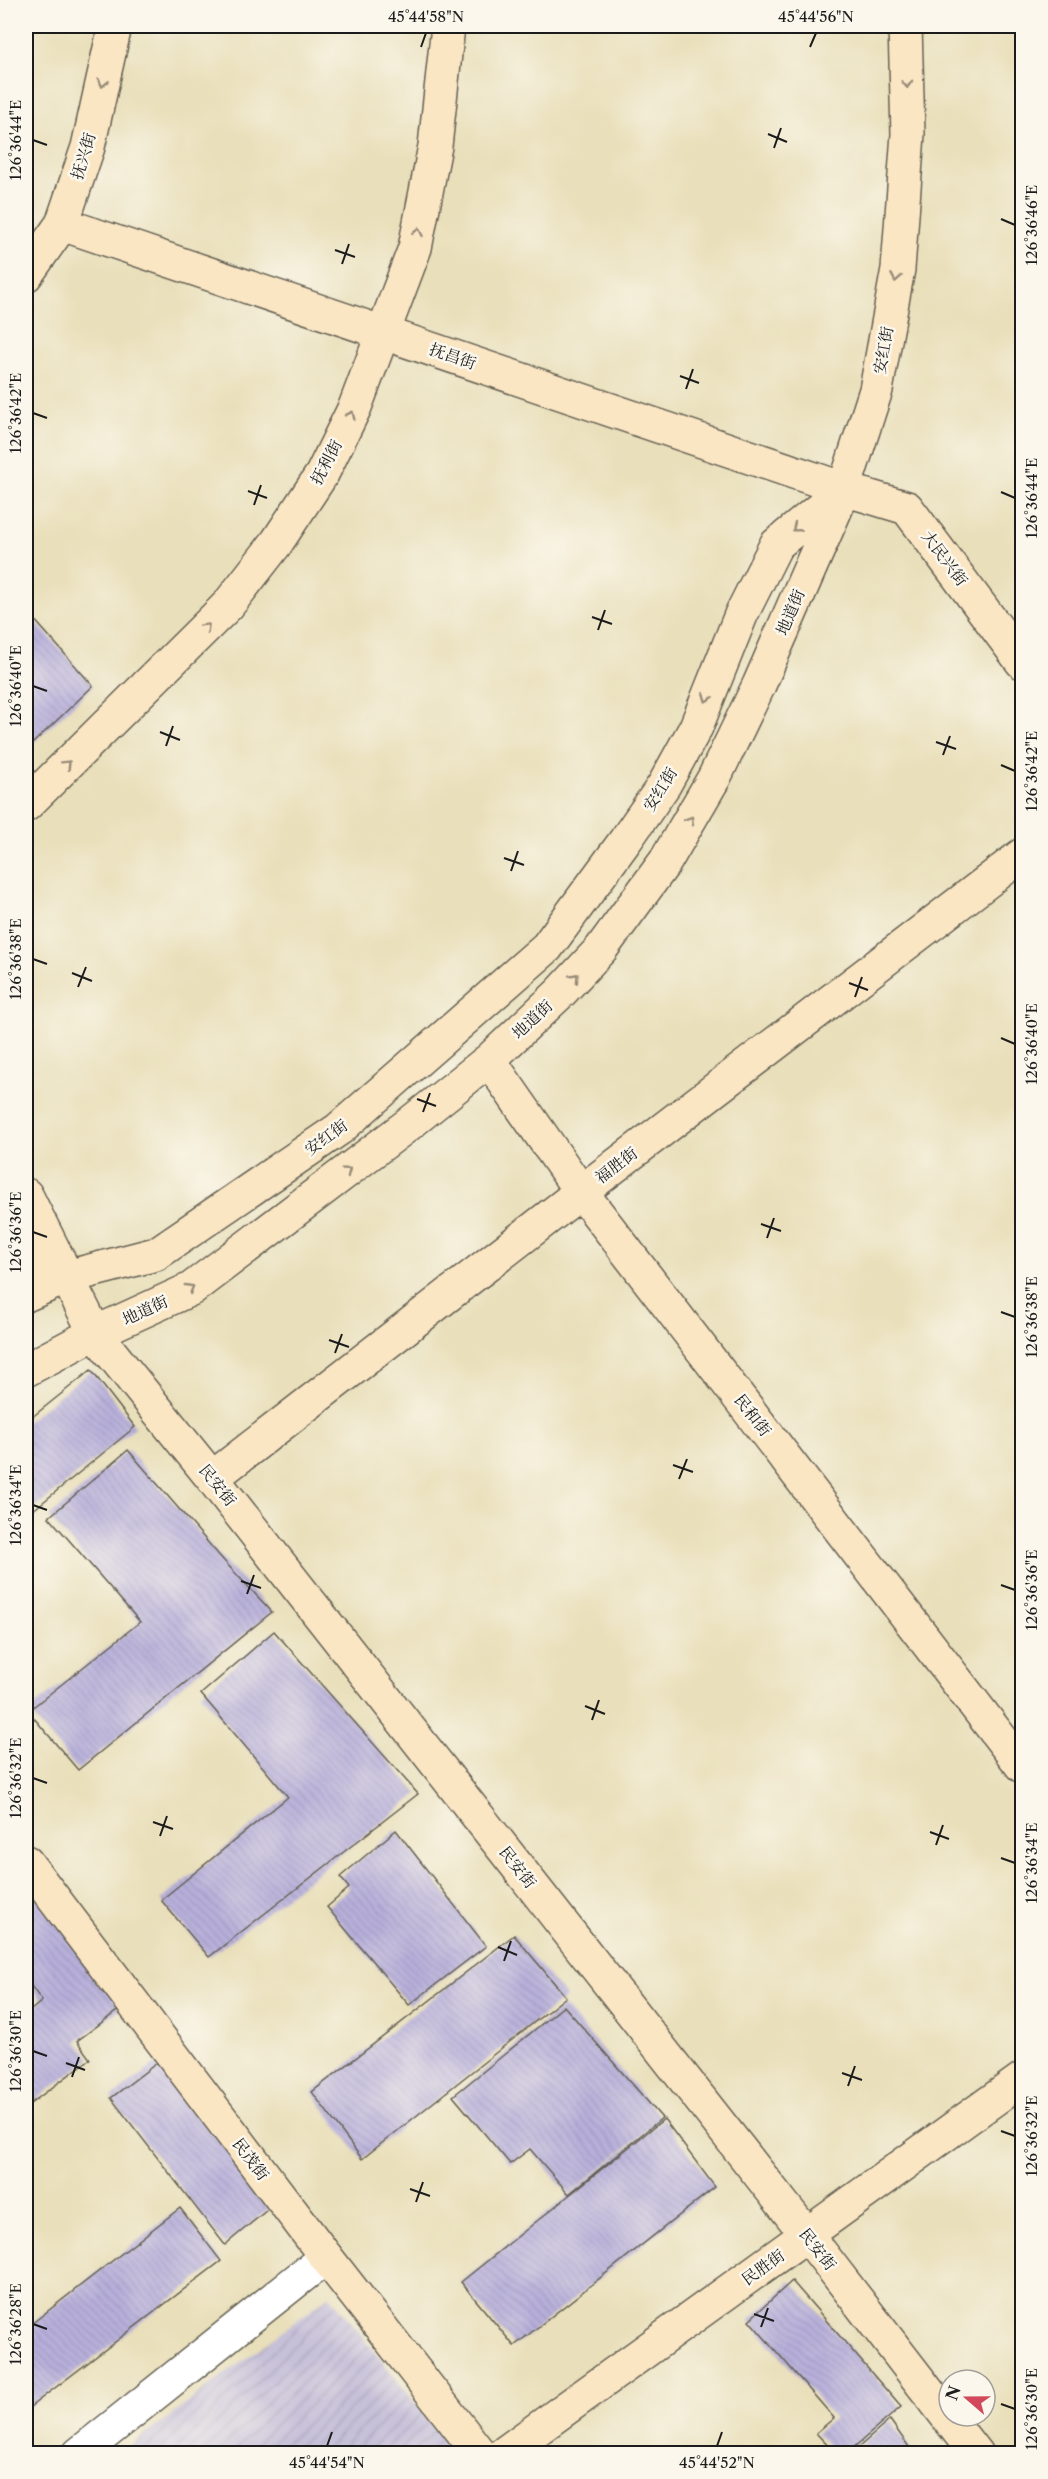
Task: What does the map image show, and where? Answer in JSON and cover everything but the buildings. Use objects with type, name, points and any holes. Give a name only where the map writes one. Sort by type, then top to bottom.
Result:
[{"type":"street","name":"抚兴街","points":[[26,275],[62,224],[88,147],[115,26]]},
{"type":"street","name":"抚利街","points":[[26,805],[228,605],[277,542],[322,474],[355,407],[415,248],[435,146],[448,26]]},
{"type":"street","name":"安红街","points":[[26,1295],[67,1277],[156,1254],[339,1130],[547,947],[664,785],[696,727],[741,615],[776,545],[844,489],[876,390],[898,269],[908,134],[905,26]]},
{"type":"street","name":"抚昌街","points":[[62,224],[844,489]]},
{"type":"street","name":"大民兴街","points":[[844,489],[907,508],[1023,662]]},
{"type":"street","name":"地道街","points":[[26,1370],[94,1333],[191,1289],[409,1124],[489,1060],[560,993],[601,949],[666,862],[714,778],[759,685],[844,489]]},
{"type":"street","name":"福胜街","points":[[212,1478],[581,1191],[1023,855]]},
{"type":"street","name":"民和街","points":[[489,1060],[581,1191],[1023,1766]]},
{"type":"street","points":[[26,1195],[67,1277]]},
{"type":"street","points":[[26,1228],[67,1277]]},
{"type":"street","points":[[26,1251],[67,1277]]},
{"type":"street","name":"民安街","points":[[67,1277],[94,1333],[212,1478],[807,2235],[976,2454]]},
{"type":"street","name":"民茂街","points":[[26,1862],[326,2257],[480,2454]]},
{"type":"street","name":"民胜街","points":[[502,2454],[1023,2079]]},
{"type":"street","points":[[79,2454],[326,2257]]},
{"type":"shaded area","points":[[330,2295],[455,2453],[122,2453],[133,2444]]}]
